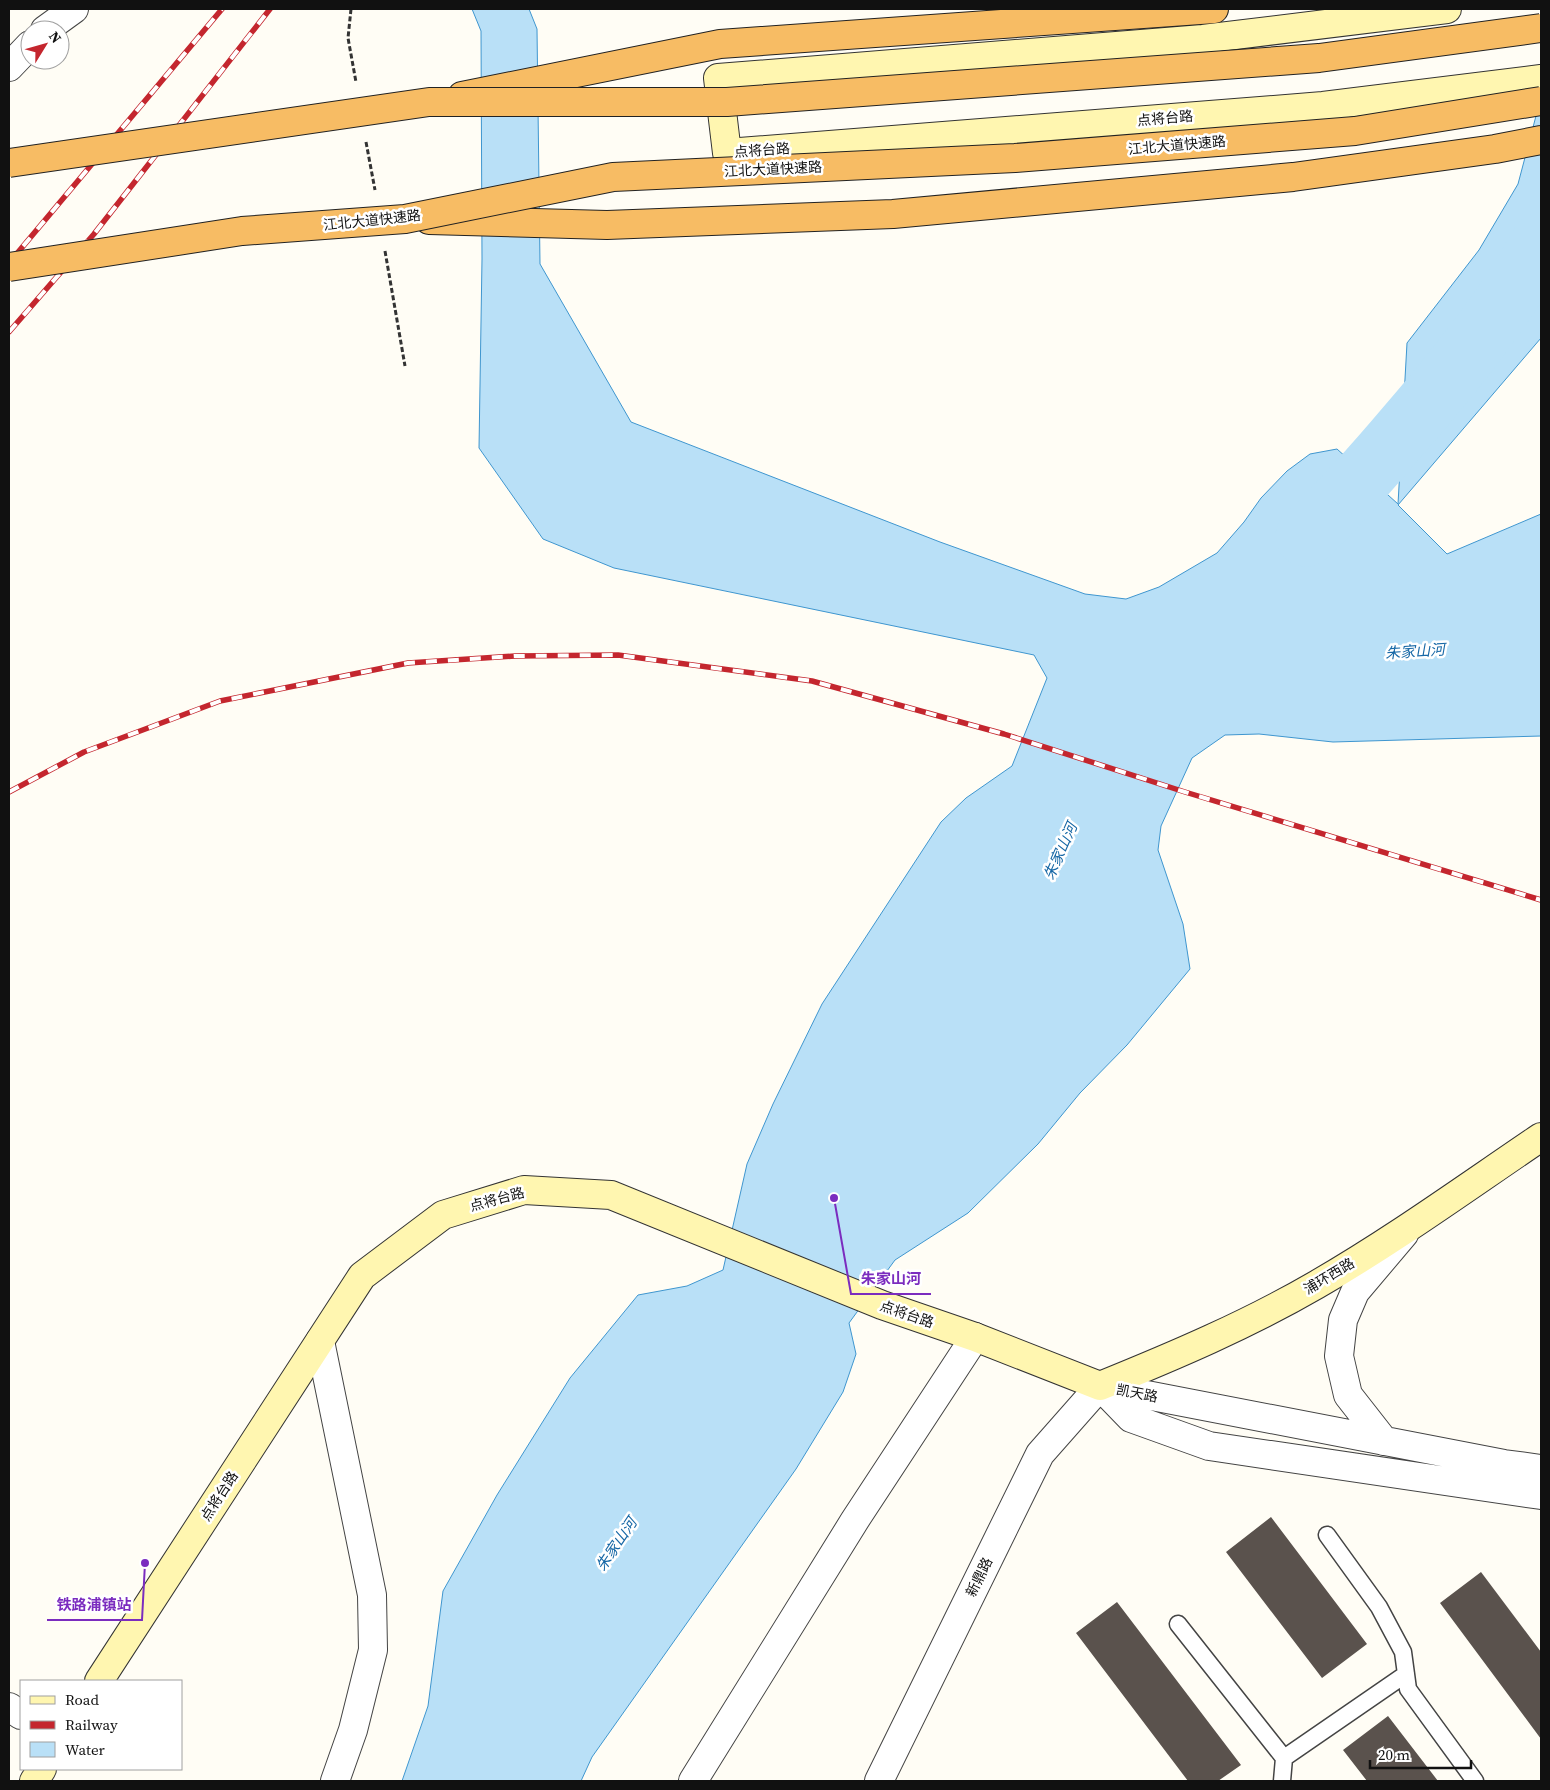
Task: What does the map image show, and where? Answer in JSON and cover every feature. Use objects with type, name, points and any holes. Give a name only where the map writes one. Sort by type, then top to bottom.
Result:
[{"type":"highway","points":[[9,163],[429,102],[720,44],[1214,9]]},
{"type":"highway","points":[[429,102],[737,101],[1318,58],[1541,28]]},
{"type":"highway","name":"江北大道快速路","points":[[9,267],[242,231],[405,219],[612,177],[1015,158],[1355,131],[1541,86]]},
{"type":"highway","points":[[405,219],[607,225],[893,214],[1293,176],[1495,149],[1541,140]]},
{"type":"main road","name":"点将台路","points":[[1447,9],[1202,39],[718,78],[727,153],[1322,106],[1541,86]]},
{"type":"main road","name":"浦环西路","points":[[1100,1386],[1218,1337],[1317,1285],[1412,1224],[1541,1136]]},
{"type":"main road","name":"点将台路","points":[[100,1680],[362,1276],[443,1215],[524,1190],[611,1195],[882,1305],[975,1337],[1100,1386]]},
{"type":"main road","points":[[34,1781],[41,1770]]},
{"type":"street","points":[[59,20],[74,9]]},
{"type":"street","points":[[9,67],[20,55]]},
{"type":"street","points":[[1384,1441],[1348,1395],[1339,1356],[1343,1320],[1355,1292],[1412,1224]]},
{"type":"street","points":[[693,1781],[856,1520],[975,1337]]},
{"type":"street","points":[[320,1341],[372,1595],[373,1650],[353,1730],[334,1781]]},
{"type":"street","name":"凯天路","points":[[1100,1386],[1504,1464],[1541,1469]]},
{"type":"street","name":"凯天路","points":[[1100,1386],[1131,1418],[1209,1446],[1541,1495]]},
{"type":"street","name":"新鼎路","points":[[879,1781],[1040,1454],[1100,1386]]},
{"type":"street","points":[[9,1707],[20,1714]]},
{"type":"lane","points":[[1327,1535],[1379,1607],[1403,1652],[1408,1689],[1475,1781]]},
{"type":"lane","points":[[1178,1624],[1284,1758],[1282,1781]]},
{"type":"lane","points":[[1284,1758],[1406,1674]]},
{"type":"water","points":[[472,9],[529,9],[537,29],[540,264],[631,422],[940,542],[1085,594],[1126,599],[1159,587],[1217,553],[1244,522],[1261,498],[1287,471],[1310,454],[1337,449],[1398,504],[1407,343],[1479,250],[1518,184],[1541,97],[1541,338],[1398,505],[1447,554],[1541,514],[1541,736],[1333,742],[1259,734],[1225,735],[1192,758],[1161,826],[1158,850],[1183,924],[1190,969],[1127,1045],[1080,1093],[1038,1144],[968,1213],[895,1260],[849,1323],[856,1354],[843,1392],[796,1469],[592,1757],[581,1781],[402,1781],[428,1706],[443,1591],[497,1495],[570,1378],[638,1295],[687,1286],[723,1270],[747,1164],[773,1104],[822,1004],[941,822],[966,798],[1012,766],[1047,678],[1034,655],[614,568],[543,539],[479,448],[482,259],[481,31]]},
{"type":"building","points":[[1271,1517],[1367,1644],[1322,1678],[1226,1552]]},
{"type":"building","points":[[1481,1572],[1541,1652],[1541,1739],[1440,1603]]},
{"type":"building","points":[[1117,1602],[1241,1765],[1218,1781],[1188,1781],[1076,1633]]},
{"type":"building","points":[[1388,1716],[1438,1781],[1367,1781],[1343,1750]]},
{"type":"waterway","points":[[1306,536],[1397,439],[1445,381],[1496,314],[1541,243]]},
{"type":"railway","points":[[9,263],[222,9]]},
{"type":"railway","points":[[9,332],[94,234],[270,9]]},
{"type":"railway","points":[[9,792],[84,752],[220,701],[408,663],[515,656],[618,655],[812,681],[1004,734],[1185,792],[1541,900]]},
{"type":"place","name":"朱家山河","points":[[834,1198]]},
{"type":"place","name":"铁路浦镇站","points":[[145,1563]]}]
